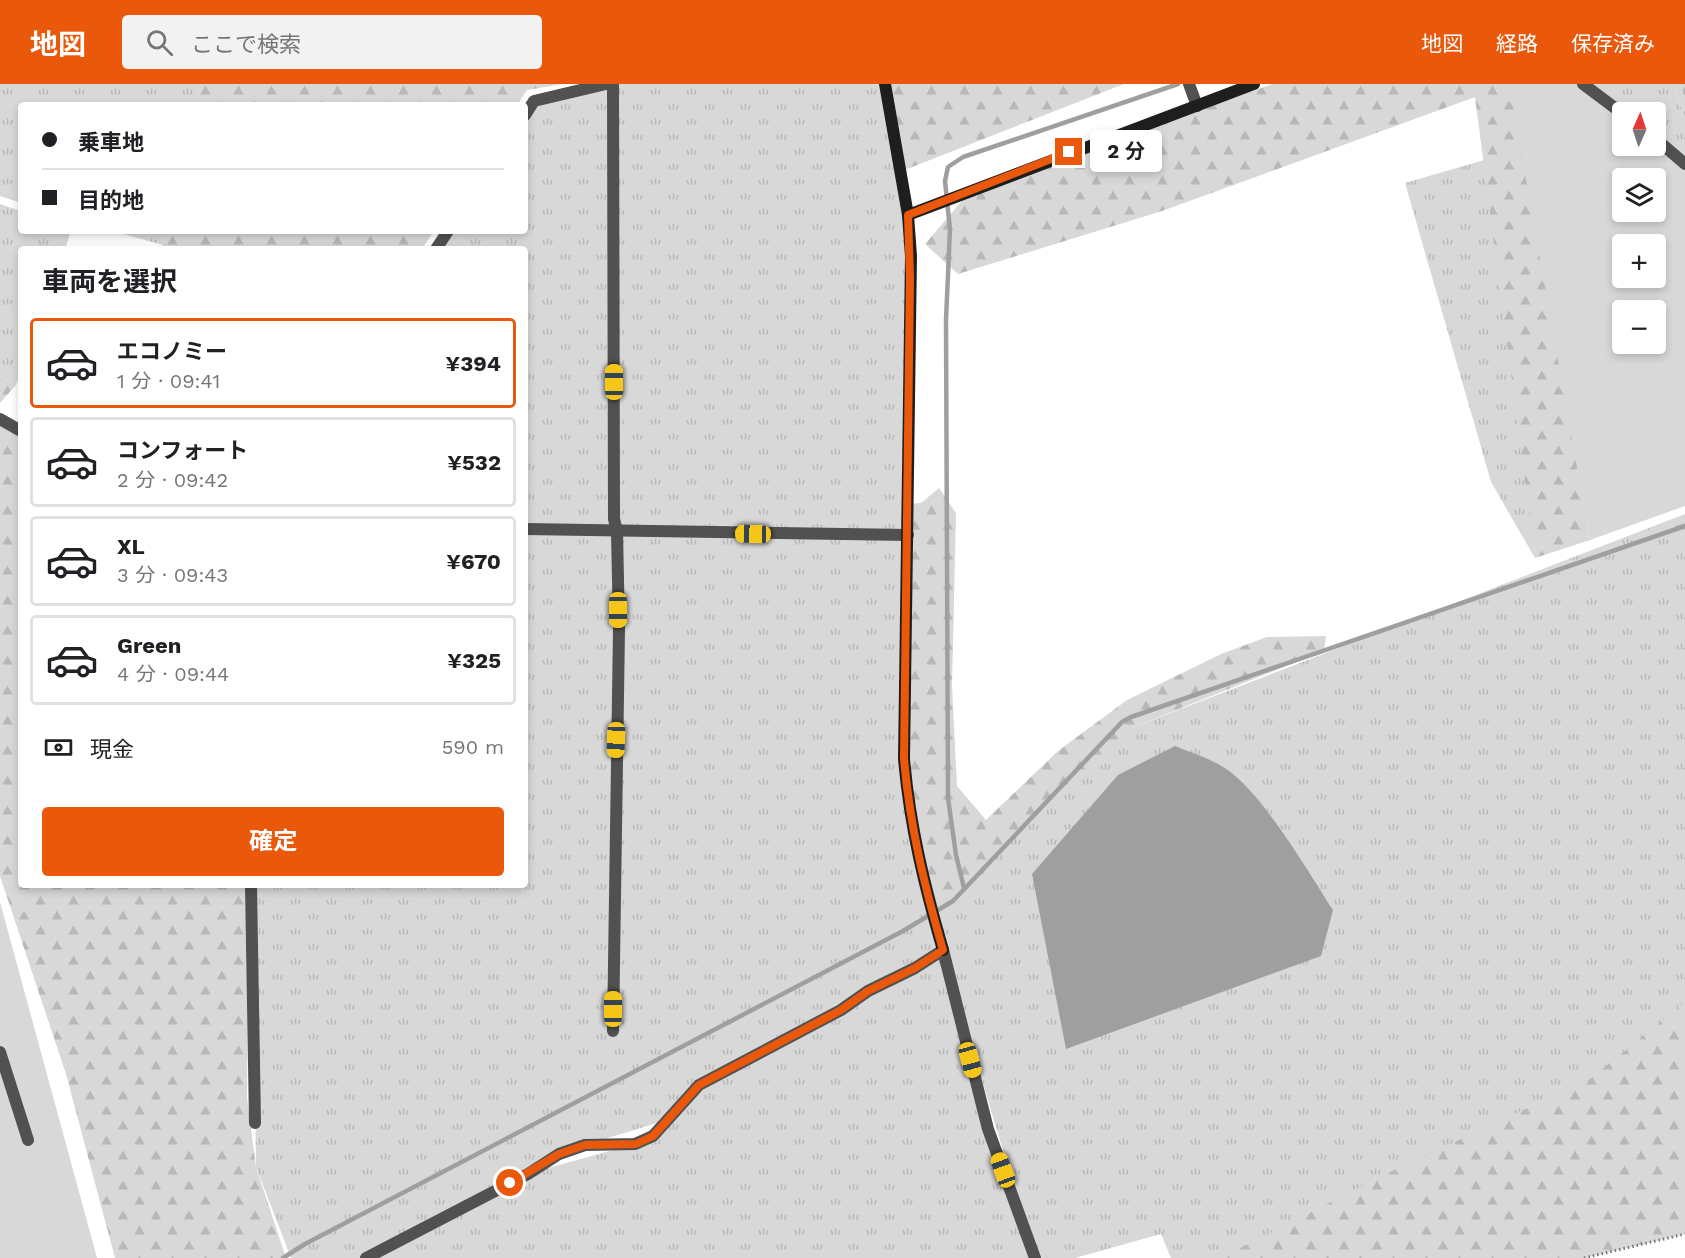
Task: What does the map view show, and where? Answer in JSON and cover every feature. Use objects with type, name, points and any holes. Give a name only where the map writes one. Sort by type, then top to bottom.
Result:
[{"type":"street","points":[[528,110],[534,100],[606,84]]},
{"type":"street","points":[[613,84],[614,519],[617,531],[619,629],[613,1031]]},
{"type":"street","points":[[885,84],[908,215],[911,256],[904,759],[908,810],[988,1129],[1035,1258]]},
{"type":"street","points":[[1189,84],[1197,106]]},
{"type":"street","points":[[908,215],[1027,168],[1254,84]]},
{"type":"street","points":[[1583,84],[1612,106]]},
{"type":"street","points":[[1666,148],[1685,164]]},
{"type":"street","points":[[0,419],[18,429]]},
{"type":"street","points":[[528,529],[908,535]]},
{"type":"street","points":[[251,888],[255,1123]]},
{"type":"street","points":[[366,1258],[528,1174],[559,1154],[585,1145],[636,1144],[653,1136],[699,1085],[841,1010],[868,991],[915,968],[943,950]]},
{"type":"street","points":[[0,1052],[28,1140]]},
{"type":"path","points":[[1584,1258],[1685,1234]]},
{"type":"green space","points":[[0,84],[200,84],[196,102],[18,102],[18,202],[0,196]]},
{"type":"green space","points":[[200,84],[563,84],[527,90],[519,102],[195,102]]},
{"type":"green space","points":[[606,84],[885,84],[908,215],[907,787],[934,907],[1134,727],[1685,514],[1685,1233],[1582,1258],[1171,1258],[1161,1234],[1075,1258],[291,1258],[256,1167],[253,888],[528,888],[528,246],[433,246],[441,234],[528,234],[528,110],[534,101]],"holes":[[[947,964],[1030,1240],[974,1074]],[[657,1123],[635,1144],[537,1171],[585,1145]]]},
{"type":"green space","points":[[885,84],[1124,84],[902,171]]},
{"type":"green space","points":[[1273,84],[1511,84],[1590,540],[1535,558],[1475,97],[1162,211],[958,274],[925,244],[972,189]]},
{"type":"green space","points":[[1509,84],[1583,84],[1612,109],[1612,156],[1666,156],[1666,154],[1685,169],[1685,506],[1590,540]]},
{"type":"green space","points":[[1585,84],[1674,84],[1685,117],[1685,164],[1666,144],[1666,102],[1615,102]]},
{"type":"green space","points":[[1674,84],[1685,84],[1685,117]]},
{"type":"green space","points":[[1491,158],[1535,558],[1491,482],[1405,183]]},
{"type":"green space","points":[[0,204],[18,210],[18,234],[70,234],[66,246],[18,246],[18,379],[16,385],[0,376]]},
{"type":"green space","points":[[123,234],[165,234],[163,245]]},
{"type":"green space","points":[[164,234],[432,234],[424,246],[162,246]]},
{"type":"green space","points":[[0,376],[16,385],[0,403]]},
{"type":"green space","points":[[0,419],[18,429],[18,888],[249,888],[247,1098],[256,1167],[286,1258],[115,1258],[66,1074],[0,876]]},
{"type":"green space","points":[[939,488],[956,513],[952,686],[957,786],[986,820],[1058,751],[1127,700],[1221,654],[1267,637],[1326,636],[1324,651],[1134,727],[933,915],[908,810],[908,504],[921,503]]},
{"type":"green space","points":[[0,902],[97,1258],[0,1258]]},
{"type":"green space","points":[[1685,1002],[1685,1234],[1584,1258],[1221,1258],[1388,1173],[1590,1079]]},
{"type":"shaded area","points":[[1175,746],[1212,761],[1233,774],[1260,802],[1287,838],[1333,910],[1321,956],[1066,1049],[1032,874],[1118,775]]},
{"type":"waterway","points":[[964,888],[956,855],[948,798],[946,320],[950,229],[945,181],[948,167],[963,157],[1178,84]]},
{"type":"waterway","points":[[283,1258],[305,1244],[903,931],[953,901],[1122,722],[1131,717],[1685,526]]},
{"type":"route","points":[[510,1183],[559,1154],[585,1145],[636,1144],[653,1136],[699,1085],[841,1010],[868,991],[915,968],[943,950],[914,840],[908,810],[904,759],[911,256],[908,215],[1069,152]]}]
